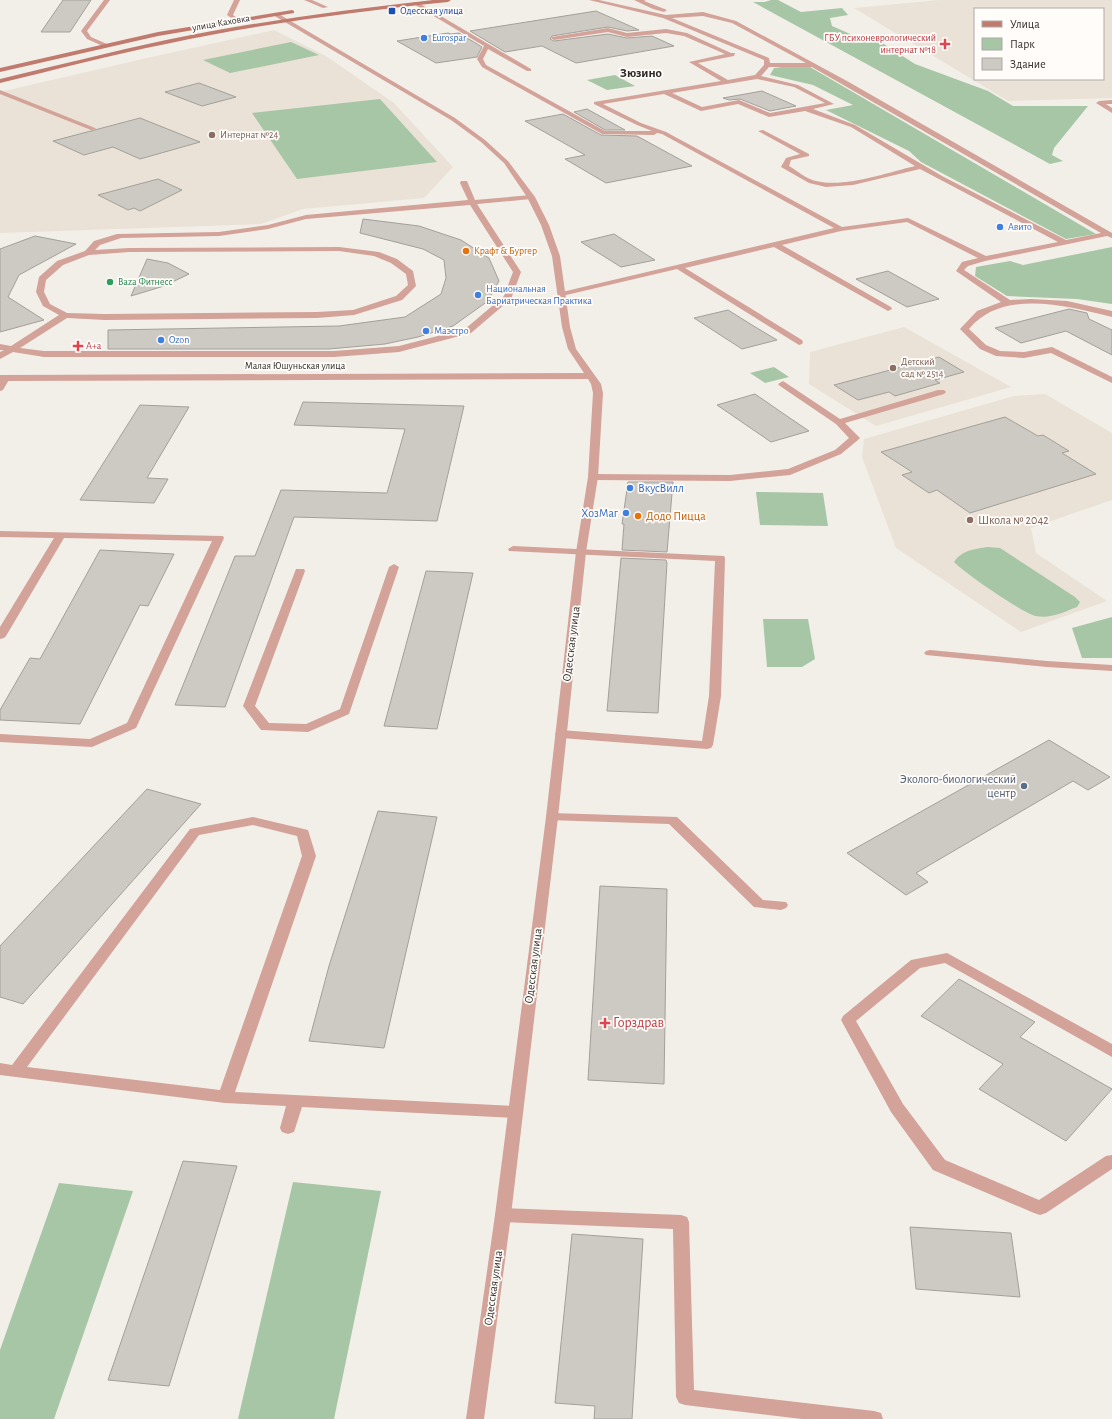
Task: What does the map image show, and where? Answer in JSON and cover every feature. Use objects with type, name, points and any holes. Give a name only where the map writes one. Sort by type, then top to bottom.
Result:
[{"type":"main road","name":"улица Каховка","points":[[0,81],[165,42],[287,21],[415,3],[448,0]]},
{"type":"main road","points":[[311,9],[333,6]]},
{"type":"main road","name":"улица Каховка","points":[[0,70],[105,45],[236,20],[297,11]]},
{"type":"street","points":[[105,45],[89,38],[84,31],[107,0]]},
{"type":"street","points":[[236,20],[230,15],[237,0]]},
{"type":"street","points":[[307,0],[325,7]]},
{"type":"street","points":[[592,0],[666,17],[767,59],[768,65]]},
{"type":"street","points":[[643,0],[637,0],[655,8],[668,11],[677,16]]},
{"type":"street","points":[[415,3],[486,47],[529,70]]},
{"type":"street","name":"Одесская улица","points":[[275,14],[453,119],[483,141],[506,162],[531,197],[546,225],[554,250],[566,327],[572,349],[596,384],[598,393],[593,477],[580,552],[552,817],[503,1214],[475,1419]]},
{"type":"street","points":[[666,17],[703,14],[734,22],[852,86],[1110,235]]},
{"type":"street","points":[[554,38],[608,30],[627,35],[666,31],[685,34],[732,54]]},
{"type":"street","points":[[486,47],[480,59],[484,66],[604,133],[664,133]]},
{"type":"street","points":[[727,82],[692,62],[749,51]]},
{"type":"street","points":[[756,77],[768,65],[814,65]]},
{"type":"street","points":[[665,92],[700,109],[739,102],[769,115],[831,104],[796,86],[756,77],[596,103],[639,124],[664,133],[841,229]]},
{"type":"street","points":[[0,92],[93,128]]},
{"type":"street","points":[[1112,102],[1099,103],[1112,111]]},
{"type":"street","points":[[807,109],[853,126],[921,167],[1065,243]]},
{"type":"street","points":[[761,131],[807,155],[788,159],[786,167],[814,182],[830,185],[845,184],[921,167]]},
{"type":"street","points":[[0,347],[44,354],[334,354],[399,349],[468,331],[508,297],[517,272],[473,203],[464,183]]},
{"type":"street","points":[[88,253],[97,243],[120,236],[233,232],[268,227],[306,217],[531,197]]},
{"type":"street","points":[[562,294],[841,229],[908,220],[985,259]]},
{"type":"street","points":[[1008,302],[960,271],[965,264],[1110,235]]},
{"type":"street","points":[[774,244],[888,309]]},
{"type":"street","points":[[339,249],[376,254],[394,261],[410,273],[412,286],[399,298],[347,313],[317,315],[121,317],[65,315],[47,306],[40,292],[42,279],[60,263],[88,253],[129,250],[339,249]]},
{"type":"street","points":[[679,266],[800,342]]},
{"type":"street","points":[[1112,314],[1076,305],[1042,302],[1008,302],[987,308],[969,322],[964,329],[983,347],[1000,354],[1024,355],[1052,350],[1112,380]]},
{"type":"street","points":[[0,356],[65,315]]},
{"type":"street","name":"Малая Юшуньская улица","points":[[3,378],[591,376]]},
{"type":"street","points":[[0,388],[3,378]]},
{"type":"street","points":[[593,477],[730,478],[790,472],[838,452],[855,438],[839,422],[783,384]]},
{"type":"street","points":[[839,422],[941,392]]},
{"type":"street","points":[[0,534],[219,538],[132,725],[92,743],[0,738]]},
{"type":"street","points":[[0,636],[61,535]]},
{"type":"street","points":[[513,549],[720,558],[714,696],[708,745],[561,734]]},
{"type":"street","points":[[300,570],[250,706],[265,727],[308,728],[345,711],[394,567]]},
{"type":"street","points":[[930,653],[1047,664],[1112,668]]},
{"type":"street","points":[[552,817],[672,820],[759,904],[781,906]]},
{"type":"street","points":[[16,1070],[195,832],[253,821],[303,833],[309,856],[225,1097]]},
{"type":"street","points":[[1112,1051],[947,958],[916,964],[848,1020],[897,1108],[939,1165],[1040,1208],[1112,1161]]},
{"type":"street","points":[[0,1069],[225,1097],[515,1112]]},
{"type":"street","points":[[288,1128],[296,1100]]},
{"type":"street","points":[[503,1214],[681,1222],[685,1397],[874,1419]]},
{"type":"shaded area","name":"ГБУ психоневрологический интернат №18","points":[[939,0],[1112,0],[1112,98],[1008,101],[854,8]]},
{"type":"shaded area","name":"Интернат №24","points":[[274,30],[326,56],[394,103],[453,167],[424,198],[303,209],[261,224],[0,233],[0,92]]},
{"type":"shaded area","name":"Детский сад № 2514","points":[[904,327],[1011,387],[876,426],[809,384],[810,352]]},
{"type":"shaded area","name":"Школа № 2042","points":[[1045,394],[1112,433],[1112,500],[1031,528],[1036,553],[1107,601],[1021,632],[896,548],[862,457],[864,439],[1014,396]]},
{"type":"green space","points":[[778,0],[801,12],[842,8],[848,15],[830,18],[832,26],[857,37],[876,39],[915,64],[988,91],[1013,106],[1088,106],[1054,148],[1052,155],[1063,161],[1050,164],[753,2],[765,2]]},
{"type":"green space","points":[[291,42],[319,55],[230,73],[203,60]]},
{"type":"green space","points":[[810,67],[1096,234],[1066,239],[921,162],[909,151],[826,110],[853,105],[813,85],[770,75],[774,68]]},
{"type":"green space","points":[[615,75],[635,86],[607,90],[587,80]]},
{"type":"green space","points":[[380,99],[437,162],[297,179],[252,113]]},
{"type":"green space","points":[[1112,247],[1112,304],[1077,299],[1007,296],[975,276],[976,267],[1010,261],[1023,265]]},
{"type":"green space","points":[[774,367],[789,377],[765,383],[750,373]]},
{"type":"green space","points":[[756,492],[823,493],[828,526],[760,525]]},
{"type":"green space","points":[[988,547],[1000,548],[1075,597],[1080,602],[1077,607],[1046,617],[1029,614],[994,592],[954,562],[961,555],[974,549]]},
{"type":"green space","points":[[1112,617],[1112,658],[1082,658],[1072,628]]},
{"type":"green space","points":[[763,619],[808,619],[815,659],[802,667],[767,667]]},
{"type":"green space","points":[[293,1182],[381,1191],[334,1419],[238,1419]]},
{"type":"green space","points":[[59,1183],[133,1191],[54,1419],[0,1419],[0,1350]]},
{"type":"building","points":[[63,0],[91,0],[70,32],[41,32]]},
{"type":"building","points":[[596,11],[639,30],[627,31],[608,27],[552,36],[550,39],[554,41],[608,34],[627,38],[652,36],[674,46],[576,63],[542,46],[505,52],[470,31]]},
{"type":"building","points":[[448,33],[459,33],[482,47],[477,57],[436,63],[397,41]]},
{"type":"building","points":[[199,83],[236,97],[202,106],[165,92]]},
{"type":"building","points":[[762,91],[796,106],[770,111],[740,99],[729,100],[723,98]]},
{"type":"building","points":[[587,109],[625,130],[605,130],[574,112]]},
{"type":"building","points":[[563,114],[601,135],[637,136],[692,166],[606,183],[565,159],[585,155],[525,121]]},
{"type":"building","points":[[140,118],[200,142],[140,159],[113,147],[84,155],[53,141]]},
{"type":"building","points":[[158,179],[182,190],[140,211],[134,208],[128,210],[98,195]]},
{"type":"building","points":[[363,219],[419,226],[461,240],[489,258],[499,281],[488,301],[453,326],[418,337],[385,344],[329,349],[108,349],[108,330],[339,326],[405,317],[441,294],[446,278],[444,260],[423,249],[360,233]]},
{"type":"building","points":[[614,234],[655,260],[621,267],[581,242]]},
{"type":"building","points":[[35,236],[76,244],[19,275],[8,297],[44,320],[0,332],[0,249]]},
{"type":"building","points":[[147,259],[168,263],[189,274],[164,286],[131,296]]},
{"type":"building","points":[[888,271],[939,299],[907,307],[856,279]]},
{"type":"building","points":[[1069,309],[1087,313],[1089,319],[1112,330],[1112,355],[1066,331],[1021,343],[995,328]]},
{"type":"building","points":[[728,310],[777,340],[742,349],[694,318]]},
{"type":"building","points":[[939,357],[964,372],[935,380],[940,383],[895,396],[889,392],[858,400],[834,385]]},
{"type":"building","points":[[755,394],[809,431],[771,442],[717,405]]},
{"type":"building","points":[[303,402],[464,406],[437,521],[294,517],[225,707],[175,705],[235,556],[255,556],[281,490],[387,493],[405,429],[294,425]]},
{"type":"building","points":[[140,405],[189,407],[147,478],[168,479],[154,503],[80,500]]},
{"type":"building","points":[[1005,417],[1038,436],[1043,435],[1069,451],[1062,453],[1096,474],[970,513],[937,490],[929,493],[902,475],[912,472],[881,452]]},
{"type":"building","points":[[628,482],[673,482],[667,552],[622,550],[624,524],[622,524]]},
{"type":"building","points":[[100,550],[174,554],[148,606],[140,605],[80,724],[0,720],[0,710],[30,658],[40,659]]},
{"type":"building","points":[[621,558],[666,560],[667,563],[658,713],[607,711]]},
{"type":"building","points":[[426,571],[473,573],[437,729],[384,726]]},
{"type":"building","points":[[1049,740],[1110,777],[1088,790],[1073,781],[916,873],[928,882],[906,895],[847,853]]},
{"type":"building","points":[[147,789],[201,804],[23,1004],[0,997],[0,946]]},
{"type":"building","points":[[378,811],[437,817],[384,1048],[309,1041],[329,966]]},
{"type":"building","points":[[600,886],[667,889],[664,1084],[588,1080]]},
{"type":"building","points":[[959,979],[1035,1022],[1020,1037],[1112,1089],[1066,1141],[979,1089],[1003,1064],[921,1016]]},
{"type":"building","points":[[183,1161],[237,1166],[169,1386],[108,1380]]},
{"type":"building","points":[[910,1227],[1011,1233],[1020,1297],[916,1289]]},
{"type":"building","points":[[572,1234],[643,1239],[632,1419],[594,1419],[595,1406],[555,1403]]},
{"type":"place","name":"Одесская улица","points":[[392,11]]},
{"type":"place","name":"Eurospar","points":[[424,38]]},
{"type":"place","name":"ГБУ психоневрологический интернат №18","points":[[945,44]]},
{"type":"place","name":"Интернат №24","points":[[212,135]]},
{"type":"place","name":"Авито","points":[[1000,227]]},
{"type":"place","name":"Крафт & Бургер","points":[[466,251]]},
{"type":"place","name":"Baza Фитнесс","points":[[110,282]]},
{"type":"place","name":"Национальная Бариатрическая Практика","points":[[478,295]]},
{"type":"place","name":"Маэстро","points":[[426,331]]},
{"type":"place","name":"Ozon","points":[[161,340]]},
{"type":"place","name":"А+а","points":[[78,346]]},
{"type":"place","name":"Детский сад № 2514","points":[[893,368]]},
{"type":"place","name":"ВкусВилл","points":[[630,488]]},
{"type":"place","name":"ХозМаг","points":[[626,513]]},
{"type":"place","name":"Додо Пицца","points":[[638,516]]},
{"type":"place","name":"Школа № 2042","points":[[970,520]]},
{"type":"place","name":"Эколого-биологический центр","points":[[1024,786]]},
{"type":"place","name":"Горздрав","points":[[605,1023]]},
{"type":"district","name":"Зюзино","points":[[641,73]]}]
